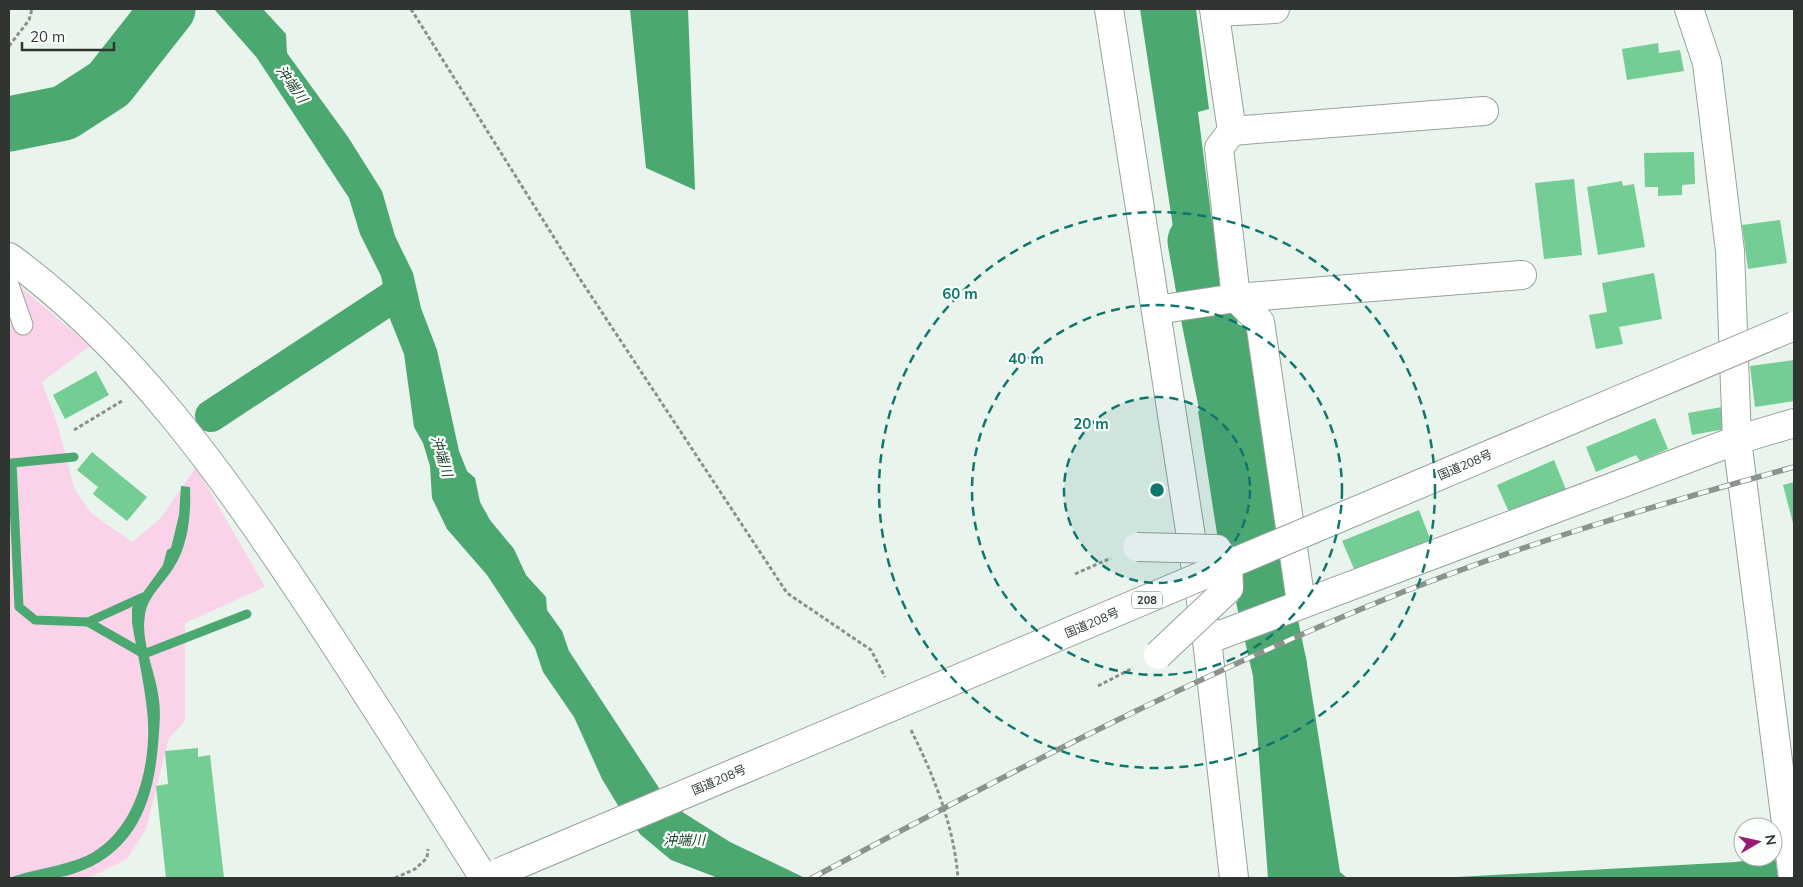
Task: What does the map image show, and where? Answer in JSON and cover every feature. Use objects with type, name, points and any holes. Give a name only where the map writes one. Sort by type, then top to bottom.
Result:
[{"type":"main road","points":[[1109,9],[1156,310],[1218,635],[1234,878]]},
{"type":"main road","points":[[1275,9],[1214,10],[1232,131],[1219,148],[1236,298],[1260,322],[1300,603]]},
{"type":"main road","points":[[1689,9],[1707,63],[1730,251],[1737,440],[1793,878]]},
{"type":"main road","points":[[1232,131],[1484,111]]},
{"type":"main road","points":[[9,256],[87,322],[144,380],[192,440],[276,556],[356,677],[492,875]]},
{"type":"main road","points":[[1156,310],[1236,298],[1522,275]]},
{"type":"main road","name":"国道208号","points":[[492,875],[1794,326]]},
{"type":"main road","points":[[1218,635],[1737,440],[1794,423]]},
{"type":"main road","points":[[1137,547],[1217,549],[1228,566],[1229,588],[1158,655]]},
{"type":"lane","points":[[9,286],[23,325]]},
{"type":"path","points":[[9,46],[29,20],[32,9]]},
{"type":"path","points":[[411,9],[580,279],[787,593],[871,650],[888,684]]},
{"type":"path","points":[[74,430],[128,398],[144,380]]},
{"type":"path","points":[[1075,574],[1137,547]]},
{"type":"path","points":[[1098,686],[1158,655]]},
{"type":"path","points":[[910,728],[931,771],[956,850],[958,878]]},
{"type":"path","points":[[395,878],[415,870],[427,858],[428,849]]},
{"type":"shaded area","points":[[9,277],[90,346],[42,382],[59,429],[74,488],[91,513],[132,542],[160,519],[196,467],[265,587],[185,623],[185,721],[169,738],[146,829],[127,859],[89,878],[9,878]]},
{"type":"water","name":"沖端川","points":[[214,9],[263,9],[286,34],[287,53],[348,137],[382,191],[395,236],[413,273],[421,308],[437,350],[459,451],[467,471],[475,478],[480,502],[490,520],[514,549],[526,575],[546,597],[547,610],[562,631],[569,651],[661,791],[684,813],[730,842],[805,878],[718,878],[671,860],[641,835],[622,812],[602,779],[574,717],[543,672],[535,648],[487,575],[447,529],[432,498],[430,466],[423,443],[414,427],[404,354],[390,319],[381,276],[360,234],[349,198],[257,58]]},
{"type":"water","points":[[630,9],[688,9],[695,190],[646,168]]},
{"type":"water","points":[[1140,9],[1196,9],[1209,109],[1198,112],[1219,277],[1212,288],[1183,293]]},
{"type":"water","points":[[1224,317],[1246,328],[1275,513],[1218,540],[1198,411],[1205,411],[1191,322]]},
{"type":"water","points":[[181,486],[190,487],[190,507],[186,538],[179,558],[149,602],[145,615],[146,646],[159,700],[160,723],[155,767],[145,807],[125,840],[111,854],[94,865],[73,874],[57,878],[9,878],[67,863],[86,856],[104,845],[118,830],[129,813],[138,793],[144,772],[148,730],[144,688],[132,623],[132,608],[163,565],[167,550],[171,548],[179,515]]},
{"type":"water","points":[[1284,581],[1306,658],[1340,872],[1347,878],[1268,878],[1253,676],[1236,602]]},
{"type":"water","points":[[1733,862],[1733,867],[1776,867],[1778,878],[1439,878]]},
{"type":"building","points":[[1658,43],[1659,53],[1680,50],[1684,71],[1627,80],[1622,49]]},
{"type":"building","points":[[1694,152],[1695,184],[1682,185],[1682,195],[1658,196],[1658,187],[1645,187],[1644,153]]},
{"type":"building","points":[[1574,179],[1582,255],[1544,259],[1535,183]]},
{"type":"building","points":[[1622,181],[1623,186],[1634,184],[1645,247],[1598,255],[1587,187]]},
{"type":"building","points":[[1780,220],[1787,263],[1748,269],[1742,225]]},
{"type":"building","points":[[1654,273],[1662,319],[1619,327],[1623,344],[1596,349],[1589,315],[1607,312],[1602,283]]},
{"type":"building","points":[[1794,360],[1794,401],[1755,407],[1750,366]]},
{"type":"building","points":[[96,371],[109,395],[65,419],[53,395]]},
{"type":"building","points":[[1722,407],[1725,429],[1692,435],[1688,413]]},
{"type":"building","points":[[1655,418],[1668,449],[1640,461],[1636,455],[1596,472],[1586,447]]},
{"type":"building","points":[[92,452],[147,497],[127,521],[93,494],[98,487],[77,470]]},
{"type":"building","points":[[1554,460],[1567,492],[1511,517],[1497,485]]},
{"type":"building","points":[[1794,482],[1794,527],[1783,485]]},
{"type":"building","points":[[1419,510],[1431,541],[1355,571],[1342,541]]},
{"type":"building","points":[[198,748],[198,757],[210,755],[224,878],[166,878],[156,786],[168,784],[165,751]]},
{"type":"waterway","points":[[9,124],[64,113],[109,84],[168,9]]},
{"type":"waterway","points":[[1195,241],[1210,325],[1279,664]]},
{"type":"waterway","points":[[211,416],[400,292]]},
{"type":"waterway","points":[[74,457],[12,463],[19,607],[35,620],[88,622]]},
{"type":"waterway","points":[[143,597],[88,622],[144,654],[144,657]]},
{"type":"waterway","points":[[144,654],[247,614]]},
{"type":"railway","points":[[812,878],[1017,770],[1155,702],[1295,637],[1366,607],[1471,566],[1578,530],[1794,467]]}]
